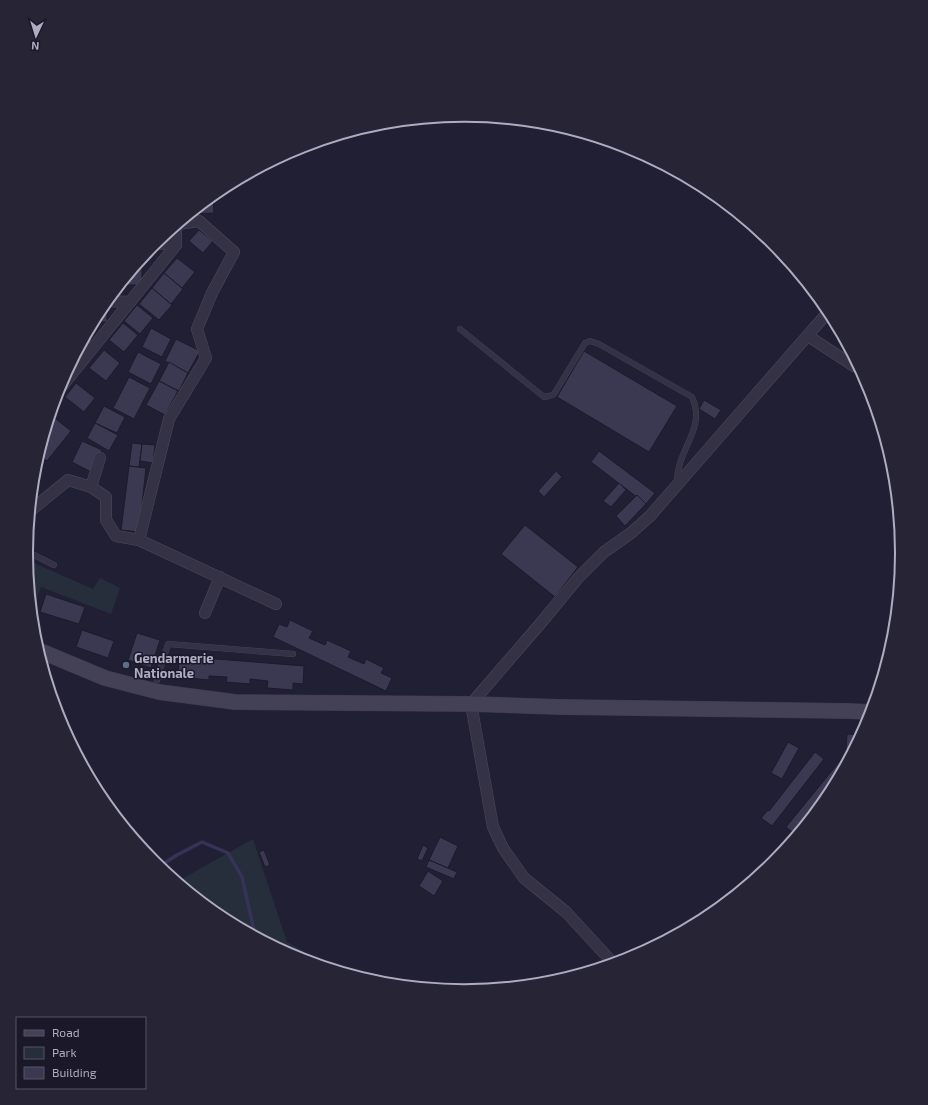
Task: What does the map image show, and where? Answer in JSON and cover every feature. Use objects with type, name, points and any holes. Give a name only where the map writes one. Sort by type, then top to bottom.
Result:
[{"type":"main road","points":[[45,653],[105,678],[154,691],[235,702],[471,704],[560,707],[864,712]]},
{"type":"street","points":[[139,540],[169,419],[206,358],[198,329],[212,293],[234,252],[199,221],[187,223]]},
{"type":"street","points":[[80,357],[130,302],[176,245],[177,231]]},
{"type":"street","points":[[163,244],[176,245]]},
{"type":"street","points":[[114,302],[130,302]]},
{"type":"street","points":[[609,959],[566,912],[524,878],[503,848],[493,827],[471,704],[579,577],[604,552],[631,533],[650,516],[677,483],[824,317]]},
{"type":"street","points":[[808,336],[852,365]]},
{"type":"street","points":[[91,486],[100,458]]},
{"type":"street","points":[[36,506],[68,480],[91,486],[106,496],[106,520],[116,536],[139,540],[276,604]]},
{"type":"street","points":[[205,613],[220,577]]},
{"type":"lane","points":[[460,329],[544,397],[554,394],[585,343],[590,342],[599,344],[692,397],[696,405],[696,424],[680,462],[677,483]]},
{"type":"lane","points":[[33,555],[54,565]]},
{"type":"lane","points":[[154,691],[168,644],[293,654]]},
{"type":"green space","points":[[33,563],[93,589],[100,578],[120,588],[111,614],[41,587],[36,601]]},
{"type":"green space","points":[[253,839],[287,942],[318,958],[273,939],[248,926],[225,911],[182,879]]},
{"type":"building","points":[[213,203],[214,213],[199,214]]},
{"type":"building","points":[[199,230],[213,241],[203,253],[189,241]]},
{"type":"building","points":[[177,258],[195,272],[182,288],[164,273]]},
{"type":"building","points":[[142,266],[142,285],[126,285]]},
{"type":"building","points":[[164,273],[183,289],[171,304],[152,288]]},
{"type":"building","points":[[152,288],[172,305],[159,320],[139,304]]},
{"type":"building","points":[[137,305],[153,318],[140,334],[124,321]]},
{"type":"building","points":[[107,312],[107,322],[100,322]]},
{"type":"building","points":[[123,323],[138,335],[124,352],[109,340]]},
{"type":"building","points":[[151,328],[171,339],[162,357],[142,347]]},
{"type":"building","points":[[91,337],[91,345],[87,345]]},
{"type":"building","points":[[176,339],[200,351],[188,373],[165,361]]},
{"type":"building","points":[[104,350],[120,363],[106,381],[89,368]]},
{"type":"building","points":[[584,351],[677,406],[649,452],[557,397]]},
{"type":"building","points":[[138,352],[161,364],[151,384],[128,372]]},
{"type":"building","points":[[169,362],[188,373],[179,391],[159,381]]},
{"type":"building","points":[[129,377],[150,388],[134,419],[113,408]]},
{"type":"building","points":[[159,381],[178,391],[165,415],[146,405]]},
{"type":"building","points":[[76,383],[95,398],[84,412],[65,397]]},
{"type":"building","points":[[704,400],[721,410],[715,419],[699,409]]},
{"type":"building","points":[[104,406],[125,417],[117,433],[95,423]]},
{"type":"building","points":[[55,418],[71,431],[47,461],[44,458]]},
{"type":"building","points":[[95,423],[118,435],[109,451],[87,438]]},
{"type":"building","points":[[82,441],[102,450],[91,472],[72,462]]},
{"type":"building","points":[[132,443],[142,444],[139,467],[129,466]]},
{"type":"building","points":[[142,444],[155,445],[153,463],[140,461]]},
{"type":"building","points":[[599,451],[655,493],[646,504],[591,462]]},
{"type":"building","points":[[129,466],[146,468],[139,532],[121,530]]},
{"type":"building","points":[[556,471],[562,477],[544,497],[538,491]]},
{"type":"building","points":[[619,483],[626,490],[611,507],[603,501]]},
{"type":"building","points":[[637,495],[646,504],[625,526],[616,516]]},
{"type":"building","points":[[525,525],[578,567],[555,597],[501,554]]},
{"type":"building","points":[[46,594],[85,607],[79,624],[40,612]]},
{"type":"building","points":[[290,620],[313,631],[309,638],[325,645],[327,640],[351,651],[348,657],[364,664],[366,659],[384,668],[381,673],[392,678],[386,691],[273,637],[279,624],[287,627]]},
{"type":"building","points":[[82,630],[114,641],[108,658],[76,647]]},
{"type":"building","points":[[137,633],[160,640],[151,668],[128,660]]},
{"type":"building","points":[[180,656],[304,666],[303,684],[293,683],[293,690],[267,688],[268,681],[250,679],[250,684],[226,682],[227,677],[209,676],[209,680],[187,678],[188,672],[178,671]]},
{"type":"building","points":[[847,734],[855,735],[848,749],[846,749]]},
{"type":"building","points":[[788,742],[799,748],[782,779],[771,773]]},
{"type":"building","points":[[815,752],[824,759],[772,826],[761,818],[768,810],[769,811]]},
{"type":"building","points":[[843,757],[806,815],[792,832],[786,827]]},
{"type":"building","points":[[440,837],[458,846],[448,868],[429,860]]},
{"type":"building","points":[[423,845],[428,848],[422,861],[417,859]]},
{"type":"building","points":[[264,850],[270,865],[265,867],[259,852]]},
{"type":"building","points":[[429,860],[457,872],[454,879],[426,867]]},
{"type":"building","points":[[428,871],[443,881],[434,896],[419,886]]},
{"type":"waterway","points":[[165,863],[202,842],[228,853],[242,877],[254,929]]},
{"type":"place","name":"Gendarmerie Nationale","points":[[126,665]]}]
